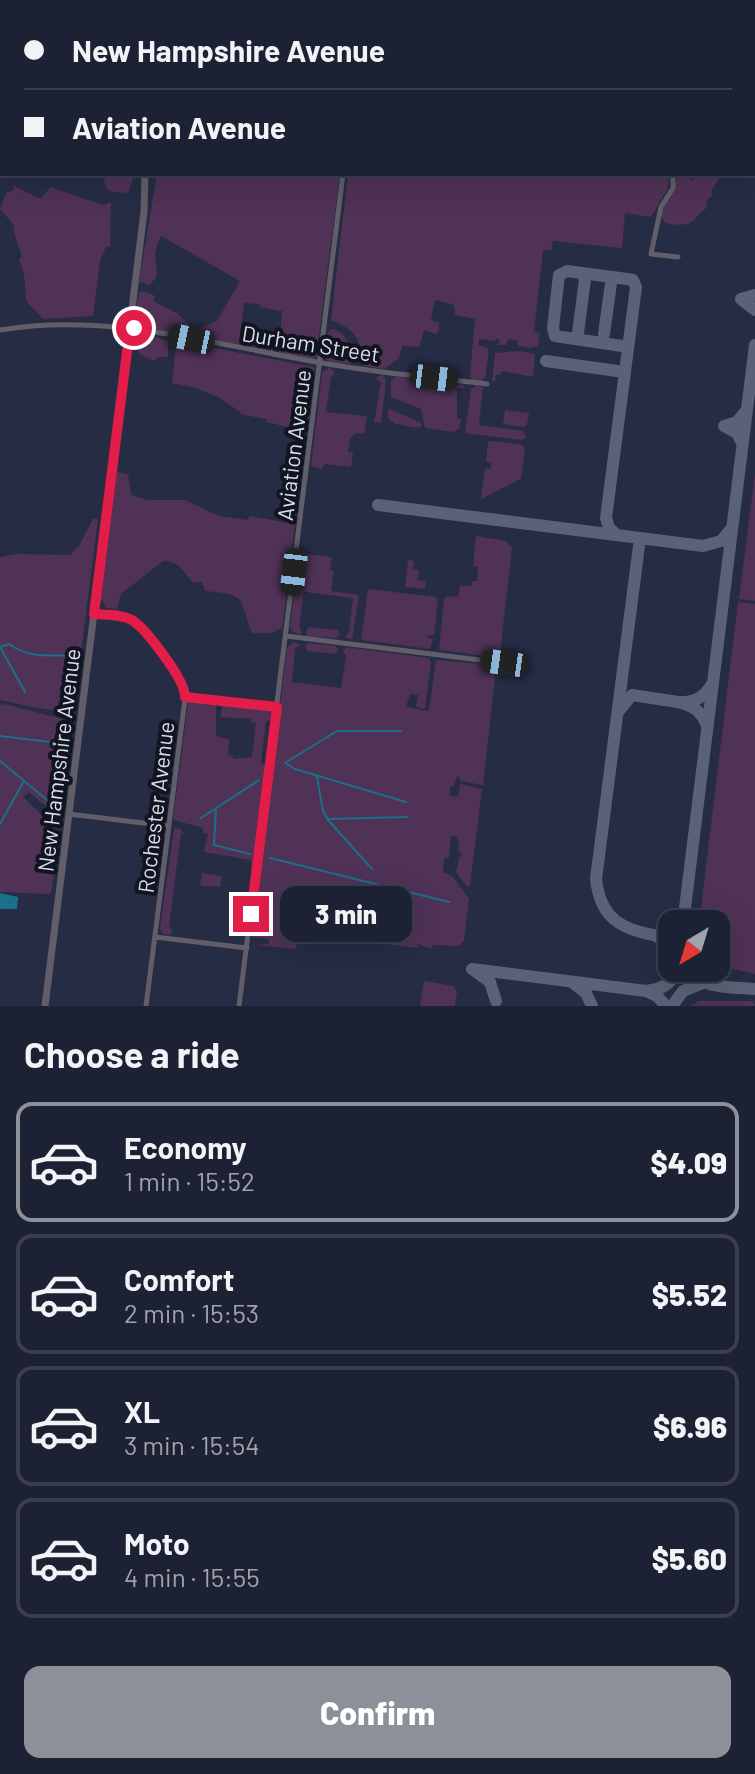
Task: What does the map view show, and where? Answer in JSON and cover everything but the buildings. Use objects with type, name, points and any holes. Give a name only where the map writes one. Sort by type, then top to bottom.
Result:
[{"type":"street","name":"New Hampshire Avenue","points":[[45,1006],[144,212],[145,176]]},
{"type":"street","name":"Aviation Avenue","points":[[239,1006],[343,176]]},
{"type":"street","points":[[673,176],[673,188],[661,207],[651,254],[678,257]]},
{"type":"street","name":"Durham Street","points":[[0,330],[57,324],[130,328],[320,363],[487,384]]},
{"type":"street","name":"Rochester Avenue","points":[[94,614],[121,617],[137,624],[181,680],[185,697],[146,1006]]},
{"type":"street","points":[[286,636],[504,663]]},
{"type":"street","points":[[185,697],[277,707]]},
{"type":"street","points":[[69,814],[168,826]]},
{"type":"street","points":[[155,937],[247,948]]},
{"type":"shaded area","points":[[106,176],[134,176],[128,193],[108,191],[104,183]]},
{"type":"shaded area","points":[[157,176],[340,176],[316,358],[279,353],[282,311],[260,307],[260,304],[244,303],[240,335],[244,336],[242,345],[198,337],[197,329],[217,321],[240,281],[161,236],[155,253],[155,278],[149,285],[139,282]]},
{"type":"shaded area","points":[[348,176],[670,176],[667,190],[651,217],[625,213],[622,248],[553,241],[551,250],[543,250],[534,332],[540,333],[538,346],[518,346],[518,341],[508,339],[506,345],[497,345],[500,342],[498,338],[494,341],[479,339],[478,345],[489,351],[482,381],[472,380],[470,376],[475,319],[455,315],[454,305],[435,300],[431,320],[439,323],[439,331],[436,334],[424,330],[419,347],[402,346],[399,358],[384,369],[363,366],[355,336],[331,320]]},
{"type":"shaded area","points":[[676,176],[687,176],[692,180],[699,176],[721,176],[712,190],[712,196],[706,201],[707,207],[693,220],[680,225],[665,223],[661,216]]},
{"type":"shaded area","points":[[14,182],[16,187],[41,199],[50,187],[103,205],[111,202],[110,247],[106,247],[100,261],[93,316],[43,319],[26,301],[24,274],[19,259],[22,257],[13,229],[15,226],[0,209],[6,193],[14,190]]},
{"type":"shaded area","points":[[145,291],[155,296],[153,301],[177,313],[189,324],[189,333],[158,330],[140,323],[136,305],[139,292]]},
{"type":"shaded area","points":[[332,329],[348,341],[355,361],[352,364],[325,359],[328,332]]},
{"type":"shaded area","points":[[273,330],[276,331],[273,351],[250,347],[250,336],[267,338],[272,336]]},
{"type":"shaded area","points":[[152,336],[168,341],[168,357],[159,357],[154,361],[141,355],[138,351],[140,340]]},
{"type":"shaded area","points":[[182,342],[314,367],[308,428],[303,431],[244,415],[220,398],[172,383],[176,347]]},
{"type":"shaded area","points":[[518,351],[535,354],[533,377],[502,371],[492,381],[495,353]]},
{"type":"shaded area","points":[[330,367],[335,373],[331,377],[326,412],[367,416],[364,434],[356,433],[350,438],[348,452],[353,453],[351,467],[325,464],[322,469],[311,466],[322,373]]},
{"type":"shaded area","points":[[383,374],[386,381],[381,423],[374,422],[381,383],[375,378]]},
{"type":"shaded area","points":[[395,377],[464,385],[465,388],[457,388],[457,418],[461,419],[459,429],[453,432],[425,428],[421,409],[391,397],[391,381]]},
{"type":"shaded area","points":[[475,385],[483,387],[479,425],[524,431],[526,438],[521,440],[465,433],[471,388]]},
{"type":"shaded area","points":[[388,408],[422,425],[419,428],[395,424],[388,418]]},
{"type":"shaded area","points":[[505,410],[529,413],[527,425],[503,424]]},
{"type":"shaded area","points":[[488,441],[520,444],[525,448],[521,479],[481,499],[485,468],[491,469],[491,462],[486,462]]},
{"type":"shaded area","points":[[116,472],[128,474],[131,495],[147,500],[185,500],[219,516],[248,520],[249,516],[295,524],[282,628],[272,633],[252,633],[242,605],[235,596],[205,591],[202,582],[193,583],[180,568],[168,561],[163,561],[121,594],[117,609],[106,608],[100,600]]},
{"type":"shaded area","points":[[755,473],[755,601],[739,599]]},
{"type":"shaded area","points":[[93,519],[98,519],[74,709],[48,709],[0,700],[0,557],[18,554],[70,555],[80,544]]},
{"type":"shaded area","points":[[476,536],[506,541],[512,548],[500,653],[493,657],[439,650],[444,599],[447,596],[458,597],[460,586],[471,586],[472,581],[477,581],[478,567],[473,566]]},
{"type":"shaded area","points":[[304,554],[332,557],[330,570],[334,571],[331,591],[359,595],[352,640],[345,637],[349,631],[353,598],[304,592],[299,626],[302,632],[300,635],[292,631],[299,558]]},
{"type":"shaded area","points":[[408,560],[414,561],[413,569],[419,570],[418,580],[426,581],[425,589],[405,587]]},
{"type":"shaded area","points":[[368,589],[436,597],[434,635],[427,638],[433,639],[430,649],[361,640]]},
{"type":"shaded area","points":[[738,602],[755,604],[755,974],[730,968],[730,910],[701,910]]},
{"type":"shaded area","points":[[309,627],[338,630],[340,636],[307,636]]},
{"type":"shaded area","points":[[294,642],[300,645],[295,649],[292,682],[341,688],[346,656],[343,651],[346,647],[429,658],[425,709],[416,707],[418,695],[410,694],[406,707],[427,711],[436,660],[496,668],[483,785],[460,781],[457,776],[450,787],[450,796],[458,797],[460,784],[482,789],[470,886],[467,887],[456,872],[462,853],[459,852],[458,837],[451,836],[449,858],[444,858],[443,872],[453,877],[469,899],[464,940],[459,946],[433,945],[432,949],[418,944],[417,948],[298,933],[296,949],[255,945],[269,944],[269,939],[252,937],[287,648]]},
{"type":"shaded area","points":[[308,643],[336,646],[338,651],[335,654],[307,651],[305,646]]},
{"type":"shaded area","points":[[188,702],[216,704],[216,736],[229,740],[228,755],[233,759],[252,757],[256,723],[251,719],[220,717],[223,704],[268,709],[272,713],[272,719],[266,722],[261,763],[266,766],[252,872],[251,860],[204,852],[208,834],[203,833],[203,828],[173,820]]},
{"type":"shaded area","points":[[0,705],[63,719],[72,725],[63,800],[49,809],[29,792],[23,797],[60,832],[51,893],[48,894],[0,892]]},
{"type":"shaded area","points":[[174,828],[184,833],[181,833],[169,926],[173,932],[169,935],[163,934],[160,928]]},
{"type":"shaded area","points":[[202,873],[222,876],[220,887],[200,886]]},
{"type":"shaded area","points":[[424,981],[454,986],[457,992],[455,1006],[420,1006]]},
{"type":"shaded area","points":[[699,1001],[753,1001],[755,1006],[690,1006]]},
{"type":"water","points":[[0,893],[18,897],[17,909],[0,909]]},
{"type":"waterway","points":[[25,692],[0,647],[9,644],[34,654],[77,656]]},
{"type":"waterway","points":[[401,731],[337,731],[285,763],[295,769],[406,802]]},
{"type":"waterway","points":[[0,736],[58,743]]},
{"type":"waterway","points":[[0,761],[53,805]]},
{"type":"waterway","points":[[317,777],[323,811],[328,820],[372,869]]},
{"type":"waterway","points":[[201,818],[259,780]]},
{"type":"waterway","points":[[0,824],[24,781]]},
{"type":"waterway","points":[[216,808],[214,845],[250,854]]},
{"type":"waterway","points":[[328,819],[407,817]]},
{"type":"waterway","points":[[270,858],[449,902]]},
{"type":"taxiway","points":[[617,535],[609,528],[606,518],[636,287],[633,280],[627,279],[567,271],[559,275],[553,328],[555,336],[622,346]]},
{"type":"taxiway","points":[[578,333],[585,279],[581,273]]},
{"type":"taxiway","points":[[604,334],[611,283]]},
{"type":"taxiway","points":[[755,295],[741,299],[755,310]]},
{"type":"taxiway","points":[[685,910],[755,345]]},
{"type":"taxiway","points":[[546,361],[617,371]]},
{"type":"taxiway","points":[[742,443],[737,433],[724,426],[737,422],[745,412]]},
{"type":"taxiway","points":[[378,505],[703,546],[721,541],[730,530]]},
{"type":"taxiway","points":[[640,538],[596,879],[602,903],[613,919],[631,929],[654,935]]},
{"type":"taxiway","points":[[707,726],[696,710],[678,702],[698,699],[712,684]]},
{"type":"taxiway","points":[[618,712],[632,695],[678,702]]},
{"type":"taxiway","points":[[658,935],[654,935],[658,937]]},
{"type":"taxiway","points":[[496,1001],[490,982],[472,969],[646,991]]},
{"type":"taxiway","points":[[572,982],[586,993],[592,1006]]},
{"type":"taxiway","points":[[666,1006],[657,996],[646,991],[669,982]]},
{"type":"taxiway","points":[[704,982],[755,989]]},
{"type":"taxiway","points":[[672,1006],[683,991],[703,983]]},
{"type":"route","points":[[134,328],[130,328],[94,614],[121,617],[137,624],[181,680],[185,697],[277,707],[251,914]]}]
